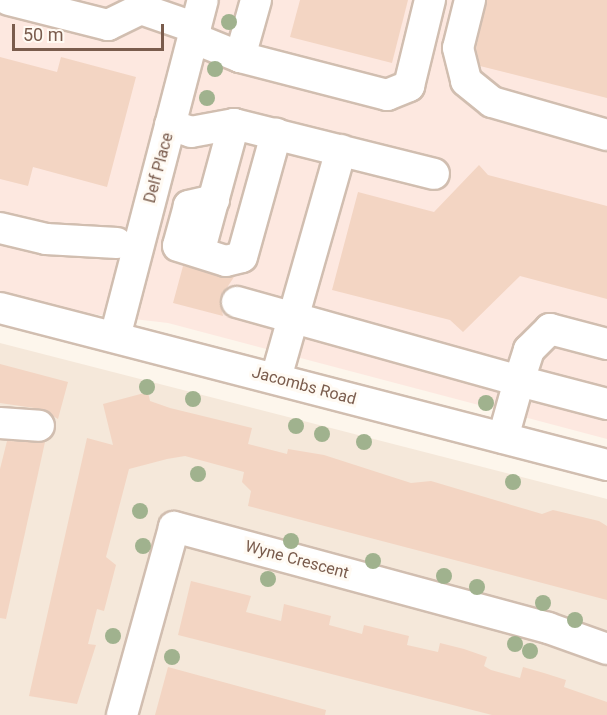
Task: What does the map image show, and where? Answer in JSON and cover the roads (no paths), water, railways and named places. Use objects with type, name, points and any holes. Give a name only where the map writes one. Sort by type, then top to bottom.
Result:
[{"type":"street","points":[[9,0],[108,25],[141,9],[197,22],[240,57],[387,95],[409,86],[430,0]]},
{"type":"street","points":[[240,57],[256,0]]},
{"type":"street","points":[[470,0],[459,48],[466,81],[492,102],[607,135]]},
{"type":"street","name":"Delf Place","points":[[115,337],[197,22]]},
{"type":"street","points":[[170,125],[191,132],[234,124],[434,174]]},
{"type":"street","points":[[202,242],[234,124]]},
{"type":"street","points":[[214,200],[189,206],[179,248],[226,261],[242,257],[276,134]]},
{"type":"street","points":[[276,378],[341,150]]},
{"type":"street","points":[[0,228],[46,239],[117,243]]},
{"type":"street","points":[[237,302],[607,404]]},
{"type":"street","name":"Jacombs Road","points":[[0,308],[607,465]]},
{"type":"street","points":[[503,438],[529,350],[550,329],[607,344]]},
{"type":"street","points":[[0,423],[39,426]]},
{"type":"street","name":"Wyne Crescent","points":[[122,715],[174,527],[548,628],[607,650]]}]
